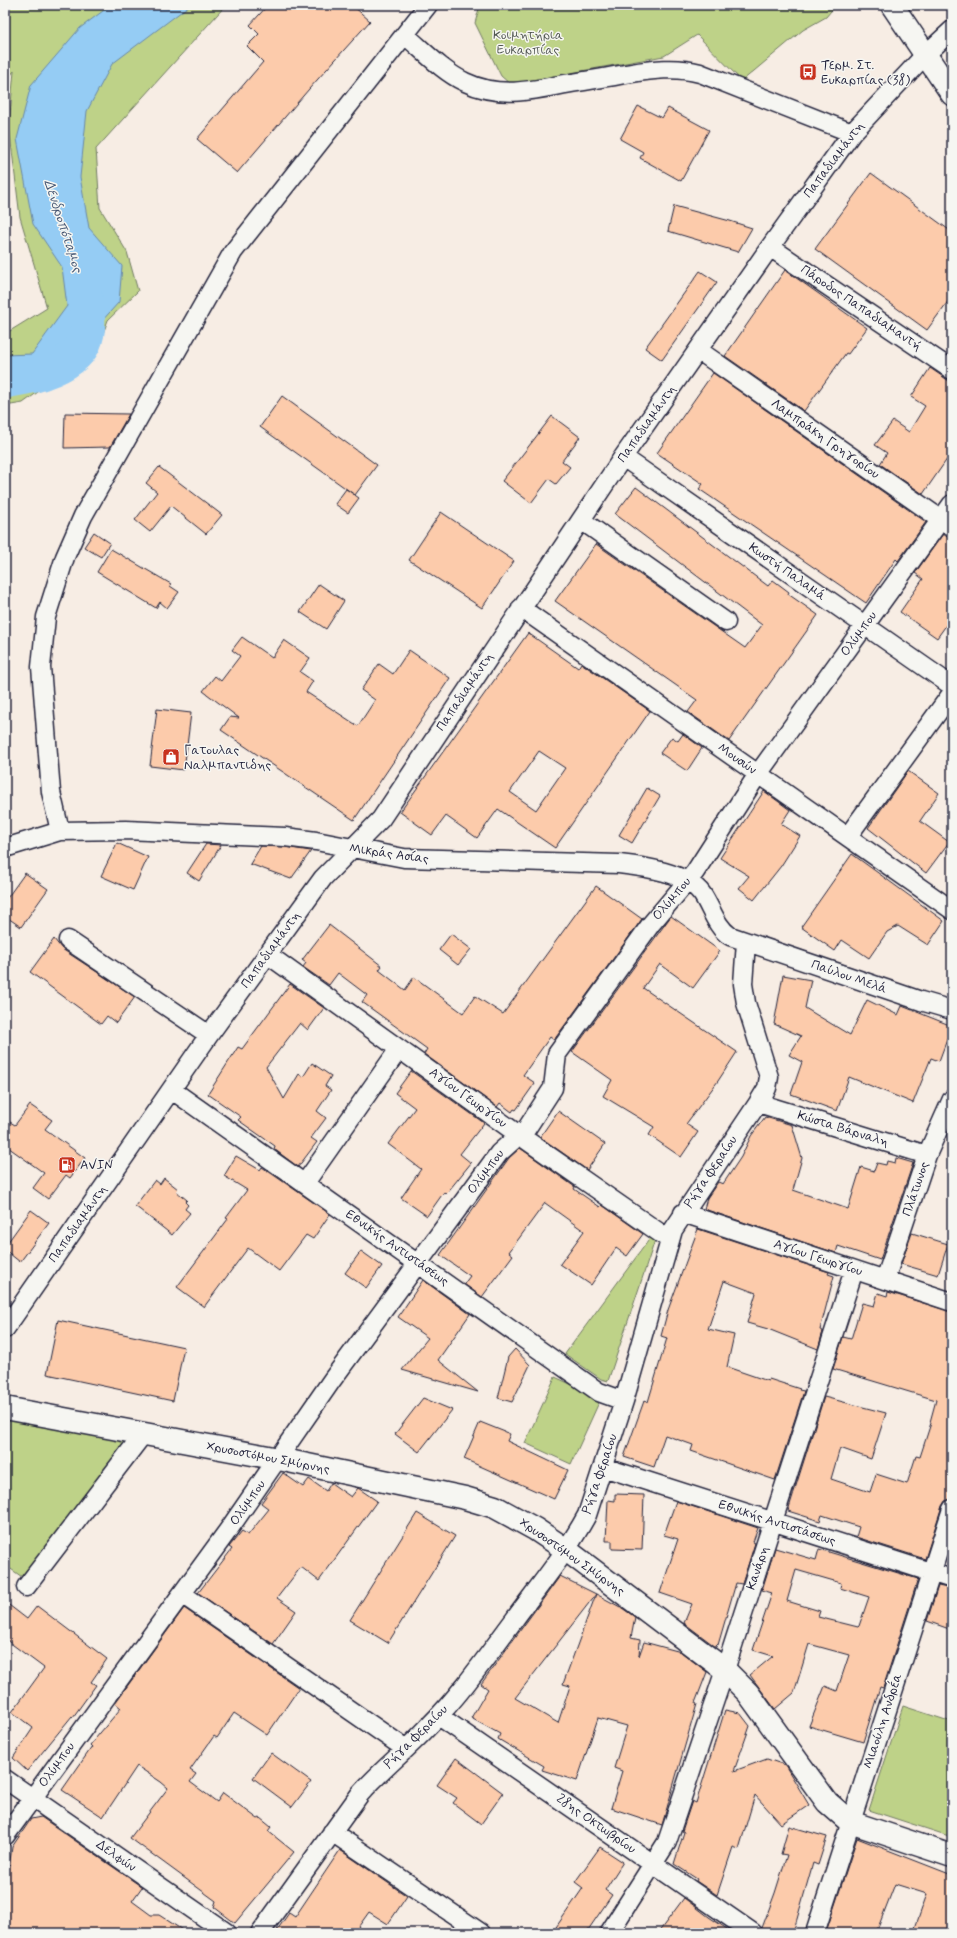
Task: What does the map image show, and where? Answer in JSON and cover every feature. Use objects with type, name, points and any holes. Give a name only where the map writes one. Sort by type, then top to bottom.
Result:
[{"type":"street","points":[[60,831],[51,792],[41,667],[46,617],[65,557],[83,516],[233,252],[428,5]]},
{"type":"street","points":[[892,5],[952,94]]},
{"type":"street","name":"Παπαδιαμάντη","points":[[5,1328],[209,1036],[323,878],[334,865],[381,819],[521,608],[623,458],[770,247],[852,133],[925,55],[952,30]]},
{"type":"street","points":[[405,35],[443,68],[464,81],[484,89],[508,93],[531,92],[651,70],[672,68],[685,69],[700,73],[852,133]]},
{"type":"street","name":"Πάροδος Παπαδιαμαντή","points":[[770,247],[952,370]]},
{"type":"street","name":"Λαμπράκη Γρηγορίου","points":[[698,350],[947,523]]},
{"type":"street","name":"Κωστή Παλαμά","points":[[623,458],[952,686]]},
{"type":"street","name":"Ολύμπου","points":[[5,1836],[279,1459],[332,1380],[499,1153],[531,1123],[553,1088],[556,1054],[651,924],[687,882],[758,774],[864,626],[947,523],[952,504]]},
{"type":"street","points":[[581,520],[726,622]]},
{"type":"street","name":"Μουσών","points":[[521,608],[952,910]]},
{"type":"street","points":[[848,836],[952,693]]},
{"type":"street","name":"Μικράς Ασίας","points":[[5,848],[60,831],[126,830],[285,837],[316,841],[404,858],[633,866],[652,868],[687,882],[702,894],[724,931],[730,936],[746,942]]},
{"type":"street","points":[[68,940],[209,1036]]},
{"type":"street","name":"Παύλου Μελά","points":[[746,942],[952,1010]]},
{"type":"street","name":"Ρήγα Φεραίου","points":[[260,1933],[332,1832],[372,1781],[439,1716],[463,1687],[565,1549],[587,1515],[624,1402],[670,1240],[683,1213],[767,1088],[769,1077],[746,1003],[743,984],[746,942]]},
{"type":"street","name":"Αγίου Γεωργίου","points":[[267,954],[518,1135],[670,1240]]},
{"type":"street","points":[[305,1183],[399,1049]]},
{"type":"street","name":"Εθνικής Αντιστάσεως","points":[[172,1090],[599,1392],[624,1402]]},
{"type":"street","name":"Πλάτωνος","points":[[885,1280],[927,1155],[952,1100]]},
{"type":"street","name":"Κώστα Βάρναλη","points":[[758,1103],[927,1155]]},
{"type":"street","name":"Αγίου Γεωργίου","points":[[683,1213],[952,1302]]},
{"type":"street","name":"Κανάρη","points":[[608,1933],[667,1842],[725,1670],[854,1270]]},
{"type":"street","name":"Χρυσοστόμου Σμύρνης","points":[[5,1408],[279,1459],[482,1503],[504,1511],[565,1549],[725,1670],[748,1693],[828,1802],[850,1822],[952,1856]]},
{"type":"street","points":[[26,1587],[144,1433]]},
{"type":"street","name":"Εθνικής Αντιστάσεως","points":[[603,1467],[952,1579]]},
{"type":"street","name":"Μιαούλη Ανδρέα","points":[[815,1933],[952,1509]]},
{"type":"street","points":[[182,1594],[406,1749]]},
{"type":"street","name":"28ης Οκτωβρίου","points":[[439,1716],[753,1933]]},
{"type":"street","name":"Δελφών","points":[[5,1779],[227,1933]]},
{"type":"street","points":[[332,1832],[481,1933]]},
{"type":"green space","points":[[5,5],[226,5],[96,149],[100,208],[127,252],[138,291],[108,320],[96,353],[68,370],[23,403],[5,406],[5,334],[47,308],[20,217],[9,126],[14,71],[5,82]]},
{"type":"green space","name":"Κοιμητήρια Ευκαρπίας","points":[[480,5],[836,5],[826,17],[803,30],[742,81],[697,35],[664,56],[510,84],[501,76],[475,23]]},
{"type":"green space","points":[[651,1237],[655,1240],[608,1381],[601,1379],[565,1354]]},
{"type":"green space","points":[[555,1377],[601,1398],[571,1464],[525,1443]]},
{"type":"green space","points":[[5,1416],[126,1440],[128,1443],[25,1579],[5,1565]]},
{"type":"green space","points":[[903,1706],[952,1722],[952,1837],[869,1810]]},
{"type":"water","name":"Δενδροπόταμος","points":[[111,5],[190,5],[112,64],[87,111],[80,177],[89,228],[122,266],[119,302],[73,353],[38,388],[5,395],[5,355],[32,354],[67,306],[62,267],[33,224],[17,139],[31,85],[80,28]]},
{"type":"building","points":[[268,5],[352,5],[370,21],[237,173],[197,139],[263,62],[247,46],[259,34],[250,25]]},
{"type":"building","points":[[638,106],[662,118],[668,108],[709,130],[681,181],[640,158],[643,152],[620,139]]},
{"type":"building","points":[[871,173],[952,232],[952,296],[927,330],[815,249]]},
{"type":"building","points":[[674,206],[752,228],[738,252],[668,231]]},
{"type":"building","points":[[785,270],[867,328],[848,354],[846,353],[804,411],[725,356]]},
{"type":"building","points":[[700,271],[717,282],[662,360],[645,348]]},
{"type":"building","points":[[930,368],[952,383],[952,452],[923,494],[880,464],[887,453],[875,445],[893,421],[909,432],[925,406],[911,397]]},
{"type":"building","points":[[713,373],[926,522],[898,561],[896,559],[866,603],[699,489],[703,484],[657,453]]},
{"type":"building","points":[[282,396],[377,465],[355,495],[260,427]]},
{"type":"building","points":[[65,413],[129,414],[110,447],[64,448]]},
{"type":"building","points":[[552,416],[580,437],[562,461],[570,467],[556,484],[549,479],[531,503],[502,481]]},
{"type":"building","points":[[159,467],[222,515],[206,534],[171,506],[150,532],[135,520],[157,492],[146,483]]},
{"type":"building","points":[[636,487],[768,586],[773,580],[789,592],[788,594],[818,615],[729,741],[688,712],[697,700],[555,601],[596,544],[745,648],[762,625],[615,514]]},
{"type":"building","points":[[346,489],[359,498],[348,513],[335,504]]},
{"type":"building","points":[[441,512],[514,561],[482,608],[409,560]]},
{"type":"building","points":[[94,532],[110,543],[101,557],[84,547]]},
{"type":"building","points":[[943,534],[952,540],[952,617],[937,638],[900,612],[923,579],[915,573]]},
{"type":"building","points":[[111,549],[171,584],[170,586],[179,592],[167,608],[160,602],[156,608],[97,572]]},
{"type":"building","points":[[319,584],[344,601],[326,629],[300,612]]},
{"type":"building","points":[[528,633],[578,668],[581,663],[650,711],[555,848],[498,809],[477,838],[446,816],[432,835],[400,812]],"holes":[[[539,751],[565,768],[536,810],[510,792]]]},
{"type":"building","points":[[242,637],[272,658],[284,640],[310,658],[300,672],[313,681],[306,692],[358,726],[375,700],[361,690],[379,664],[393,674],[409,650],[450,678],[354,820],[221,730],[230,717],[239,718],[203,691],[215,676],[221,681],[240,656],[232,650]]},
{"type":"building","points":[[157,709],[191,713],[184,770],[150,766]]},
{"type":"building","points":[[683,734],[702,748],[687,771],[660,753],[672,737],[678,741]]},
{"type":"building","points":[[908,771],[939,793],[920,821],[949,842],[926,873],[868,828]]},
{"type":"building","points":[[647,788],[660,796],[632,843],[619,835]]},
{"type":"building","points":[[764,791],[790,810],[781,824],[800,836],[781,866],[754,900],[739,888],[749,876],[720,858]]},
{"type":"building","points":[[117,843],[148,857],[133,890],[101,876]]},
{"type":"building","points":[[206,844],[221,845],[199,881],[187,873]]},
{"type":"building","points":[[261,846],[284,847],[311,851],[291,879],[250,864]]},
{"type":"building","points":[[852,854],[944,921],[928,945],[898,926],[887,932],[869,958],[842,940],[835,951],[801,927]]},
{"type":"building","points":[[25,873],[48,889],[21,927],[5,916],[5,901]]},
{"type":"building","points":[[596,886],[642,919],[554,1040],[550,1037],[523,1075],[535,1083],[516,1110],[514,1109],[512,1112],[500,1103],[497,1107],[424,1054],[427,1049],[362,1002],[367,995],[338,973],[329,985],[303,967],[306,963],[302,960],[329,925],[382,966],[379,970],[405,990],[414,977],[463,1013],[475,996],[503,1014]]},
{"type":"building","points":[[671,916],[720,951],[693,988],[660,964],[643,988],[737,1052],[718,1081],[686,1124],[698,1132],[681,1157],[649,1135],[654,1127],[603,1096],[612,1080],[572,1052]]},
{"type":"building","points":[[451,934],[471,949],[458,965],[439,950]]},
{"type":"building","points":[[54,939],[62,949],[135,997],[116,1023],[107,1016],[101,1024],[30,972]]},
{"type":"building","points":[[783,975],[811,980],[805,1008],[850,1035],[867,1000],[898,1015],[902,1006],[952,1026],[939,1061],[931,1058],[913,1103],[849,1077],[837,1111],[791,1094],[802,1062],[789,1055],[801,1036],[774,1024]]},
{"type":"building","points":[[290,984],[324,1008],[308,1030],[300,1023],[266,1067],[284,1099],[299,1074],[303,1077],[312,1063],[331,1076],[325,1086],[331,1090],[317,1111],[326,1118],[311,1138],[317,1142],[298,1167],[274,1149],[275,1146],[238,1120],[241,1117],[208,1094],[238,1047],[242,1049]]},
{"type":"building","points":[[411,1071],[484,1123],[460,1154],[471,1163],[446,1194],[444,1192],[427,1216],[401,1198],[421,1169],[388,1144],[415,1108],[395,1093]]},
{"type":"building","points":[[30,1105],[52,1120],[45,1129],[85,1158],[70,1178],[66,1175],[48,1199],[33,1188],[44,1173],[5,1145],[5,1119],[15,1125]]},
{"type":"building","points":[[558,1111],[605,1144],[587,1170],[540,1137]]},
{"type":"building","points":[[765,1117],[792,1125],[802,1158],[793,1190],[848,1209],[861,1167],[874,1171],[877,1163],[886,1165],[887,1161],[895,1163],[896,1158],[913,1163],[880,1260],[838,1246],[836,1253],[704,1209],[707,1198],[718,1182],[723,1184],[741,1157],[751,1136]]},
{"type":"building","points":[[520,1148],[575,1187],[574,1189],[600,1207],[602,1205],[643,1234],[627,1256],[616,1248],[591,1285],[560,1264],[584,1231],[545,1203],[509,1252],[513,1255],[482,1297],[464,1284],[470,1276],[440,1255],[509,1158]]},
{"type":"building","points":[[236,1156],[260,1170],[262,1167],[330,1214],[313,1239],[306,1235],[279,1271],[248,1248],[204,1307],[177,1287],[228,1219],[226,1218],[247,1190],[224,1176]]},
{"type":"building","points":[[164,1178],[178,1189],[176,1191],[187,1200],[185,1202],[188,1205],[185,1209],[190,1213],[172,1235],[135,1206],[155,1180],[160,1184]]},
{"type":"building","points":[[31,1210],[49,1223],[20,1262],[5,1250],[5,1246]]},
{"type":"building","points":[[698,1229],[829,1272],[828,1274],[834,1276],[820,1330],[823,1331],[818,1349],[768,1329],[747,1323],[756,1293],[724,1281],[708,1329],[734,1335],[727,1367],[804,1391],[775,1480],[691,1451],[693,1445],[665,1435],[654,1467],[624,1457],[644,1401],[648,1402],[667,1338],[661,1336],[668,1310]]},
{"type":"building","points":[[912,1233],[948,1244],[938,1275],[901,1264]]},
{"type":"building","points":[[361,1251],[382,1266],[366,1288],[345,1273]]},
{"type":"building","points":[[423,1280],[470,1314],[438,1360],[478,1392],[402,1370],[428,1338],[398,1317]]},
{"type":"building","points":[[888,1292],[952,1312],[952,1499],[945,1501],[942,1506],[925,1559],[856,1537],[859,1527],[822,1515],[820,1521],[788,1511],[824,1397],[886,1413],[871,1459],[840,1448],[831,1479],[870,1492],[876,1474],[907,1484],[916,1456],[920,1457],[931,1423],[936,1400],[833,1369],[843,1337],[851,1339],[862,1303],[874,1306],[878,1293],[887,1296]]},
{"type":"building","points":[[58,1320],[184,1347],[173,1401],[47,1374]]},
{"type":"building","points":[[515,1349],[530,1365],[512,1402],[498,1398],[508,1357]]},
{"type":"building","points":[[423,1398],[452,1410],[419,1452],[395,1434]]},
{"type":"building","points":[[480,1422],[510,1434],[507,1441],[568,1470],[554,1499],[464,1459]]},
{"type":"building","points":[[283,1473],[303,1487],[309,1479],[326,1491],[331,1483],[351,1497],[358,1488],[377,1501],[319,1581],[301,1567],[277,1598],[296,1611],[273,1644],[198,1593],[232,1549],[229,1547],[242,1531],[248,1535],[269,1509],[261,1503]]},
{"type":"building","points":[[615,1494],[644,1495],[642,1550],[612,1549],[612,1541],[606,1541],[608,1500],[615,1501]]},
{"type":"building","points":[[676,1501],[758,1528],[753,1542],[755,1543],[742,1584],[736,1583],[718,1645],[717,1644],[716,1647],[684,1623],[692,1604],[660,1593],[678,1539],[664,1535]]},
{"type":"building","points":[[417,1513],[455,1536],[388,1643],[350,1620]]},
{"type":"building","points":[[775,1548],[816,1560],[819,1549],[918,1579],[883,1688],[880,1687],[863,1742],[809,1726],[825,1686],[837,1691],[849,1655],[809,1644],[794,1693],[775,1709],[750,1675],[773,1656],[753,1650],[772,1593],[762,1590]],"holes":[[[796,1570],[841,1583],[840,1588],[869,1597],[858,1627],[818,1617],[820,1611],[787,1601]]]},
{"type":"building","points":[[560,1576],[596,1594],[622,1608],[635,1617],[631,1638],[640,1640],[639,1656],[644,1642],[681,1652],[707,1672],[695,1703],[697,1704],[662,1825],[611,1808],[622,1771],[614,1768],[627,1726],[598,1718],[577,1781],[542,1770],[544,1766],[498,1739],[500,1734],[471,1718],[488,1689],[481,1684]],"holes":[[[596,1594],[563,1684],[570,1686],[558,1723],[515,1698]]]},
{"type":"building","points":[[938,1586],[952,1589],[952,1630],[927,1621]]},
{"type":"building","points":[[5,1602],[27,1619],[37,1606],[107,1659],[91,1682],[96,1685],[73,1717],[72,1716],[27,1771],[13,1758],[33,1728],[12,1712],[44,1668],[5,1639]]},
{"type":"building","points":[[184,1608],[299,1688],[267,1735],[234,1713],[217,1738],[214,1736],[190,1770],[196,1774],[190,1782],[217,1802],[223,1793],[271,1827],[268,1831],[294,1852],[235,1923],[214,1907],[216,1901],[130,1838],[168,1788],[161,1782],[137,1766],[103,1817],[62,1790],[92,1747],[90,1745],[121,1708],[115,1703]]},
{"type":"building","points":[[725,1710],[740,1713],[750,1726],[734,1771],[767,1759],[785,1765],[809,1805],[781,1824],[755,1795],[739,1849],[733,1847],[717,1895],[696,1881],[697,1879],[674,1864],[684,1832],[682,1831],[692,1801],[696,1803]]},
{"type":"building","points":[[271,1753],[311,1782],[292,1807],[253,1778]]},
{"type":"building","points":[[456,1758],[503,1793],[481,1824],[453,1803],[457,1798],[437,1785]]},
{"type":"building","points":[[41,1817],[142,1887],[132,1901],[151,1915],[159,1915],[187,1933],[5,1933],[5,1872],[8,1874],[12,1847],[31,1819]]},
{"type":"building","points":[[789,1826],[827,1837],[818,1865],[813,1863],[793,1933],[763,1933],[762,1928],[787,1855],[781,1854]]},
{"type":"building","points":[[857,1838],[952,1875],[952,1933],[929,1933],[915,1928],[927,1894],[895,1884],[876,1933],[841,1933],[827,1929]]},
{"type":"building","points":[[600,1847],[623,1862],[605,1890],[612,1895],[586,1933],[552,1933],[583,1888],[575,1882]]},
{"type":"building","points":[[340,1850],[407,1896],[388,1924],[369,1912],[354,1933],[275,1933],[289,1913],[295,1917]]},
{"type":"building","points":[[684,1898],[709,1917],[733,1933],[658,1933]]},
{"type":"waterway","name":"Δενδροπόταμος","points":[[5,381],[39,374],[58,366],[78,352],[84,343],[87,333],[88,321],[84,293]]},
{"type":"place","name":"Τερμ. Στ. Ευκαρπίας (38)","points":[[808,72]]},
{"type":"place","name":"Γατουλας Ναλμπαντιδης","points":[[171,757]]},
{"type":"place","name":"AVIN","points":[[67,1165]]}]
